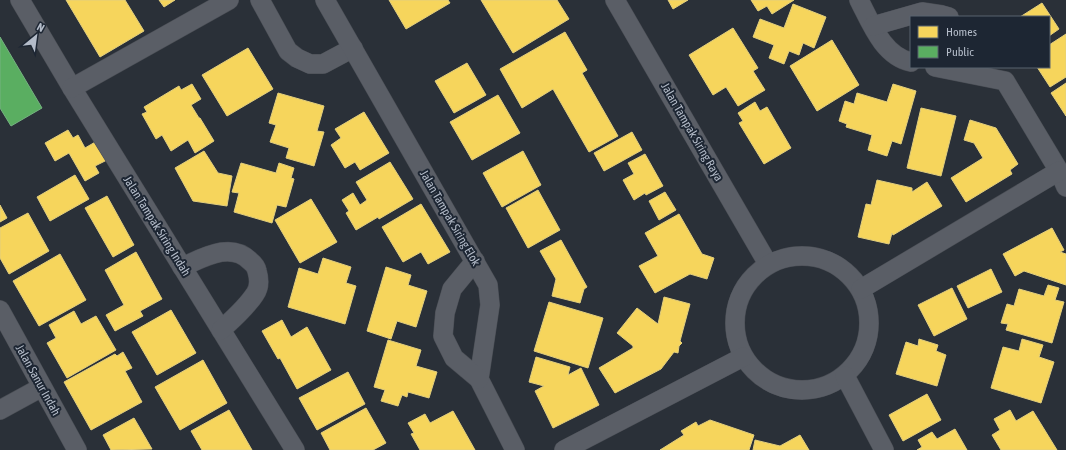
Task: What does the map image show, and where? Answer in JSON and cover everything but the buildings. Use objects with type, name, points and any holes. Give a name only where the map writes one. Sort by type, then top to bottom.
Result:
[{"type":"street","name":"Jalan Tampak Siring Indah","points":[[20,0],[72,88],[295,450]]},
{"type":"street","points":[[72,88],[229,0]]},
{"type":"street","points":[[260,0],[288,51],[297,58],[310,64],[323,64],[352,48]]},
{"type":"street","name":"Jalan Tampak Siring Elok","points":[[325,0],[488,285],[490,305],[479,378]]},
{"type":"street","name":"Jalan Tampak Siring Raya","points":[[615,0],[768,264]]},
{"type":"street","points":[[859,0],[885,46],[902,60],[910,62]]},
{"type":"street","points":[[873,26],[922,12],[947,16]]},
{"type":"street","points":[[861,289],[1062,179],[1003,74],[945,68]]},
{"type":"street","points":[[182,267],[214,254],[232,251],[246,256],[256,266],[260,279],[256,293],[244,308],[221,330]]},
{"type":"street","points":[[802,255],[822,260],[836,264],[861,289],[869,311],[869,335],[861,358],[845,376],[809,391],[771,383],[743,357],[734,322],[735,316],[743,288],[768,264],[802,255]]},
{"type":"street","points":[[475,261],[452,289],[445,313],[443,336],[454,358],[479,378],[515,450]]},
{"type":"street","name":"Jalan Sanur Indah","points":[[3,322],[42,387],[77,450]]},
{"type":"street","points":[[564,450],[743,357]]},
{"type":"street","points":[[845,376],[884,450]]},
{"type":"street","points":[[0,410],[42,387]]}]
